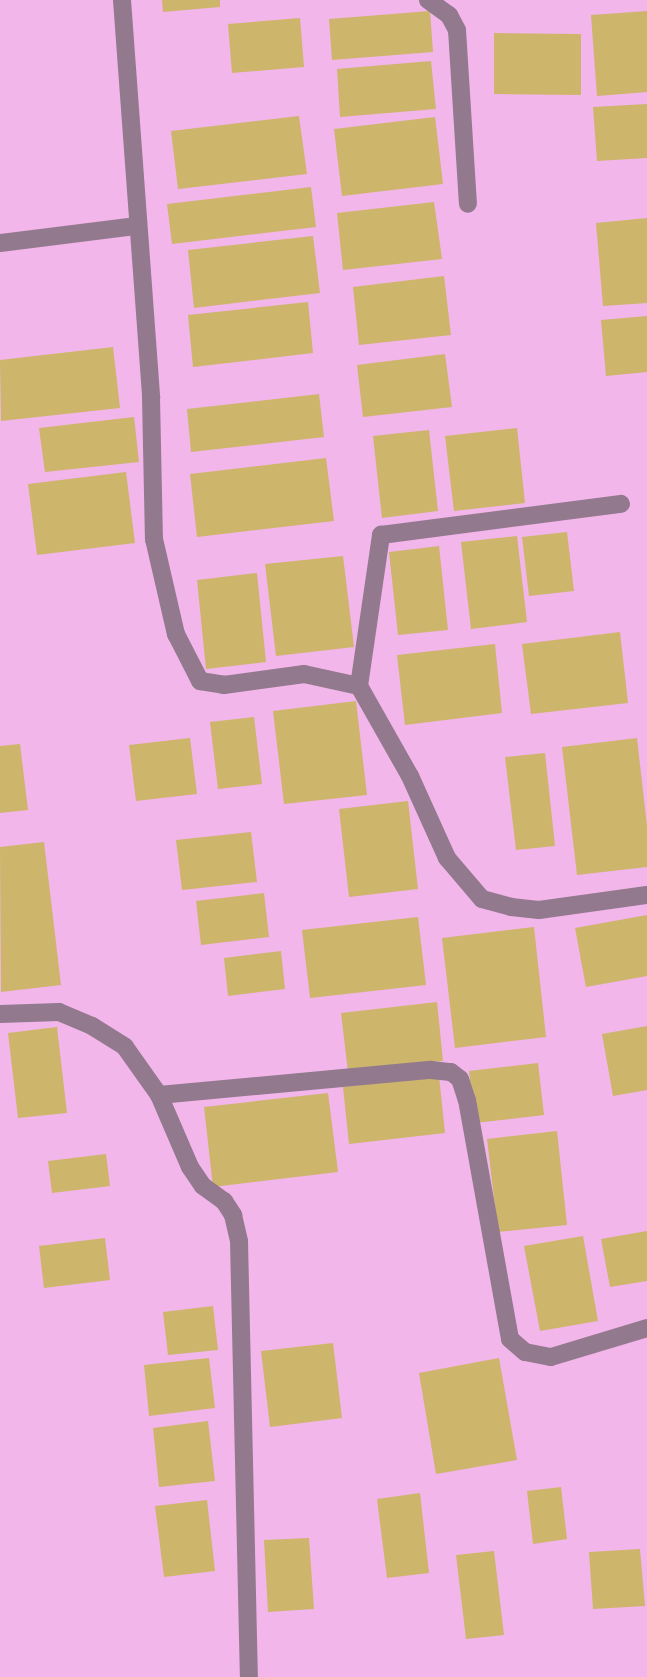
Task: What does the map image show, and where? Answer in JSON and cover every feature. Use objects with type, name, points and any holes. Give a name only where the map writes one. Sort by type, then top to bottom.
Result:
[{"type":"street","points":[[122,0],[151,398],[154,539],[176,634],[200,681],[223,685],[304,674],[359,686]]},
{"type":"street","points":[[428,0],[449,15],[457,30],[468,204]]},
{"type":"street","points":[[0,243],[137,226]]},
{"type":"street","points":[[621,504],[380,535],[359,686],[410,776],[447,858],[482,898],[511,907],[539,910],[647,895]]},
{"type":"street","points":[[0,1014],[59,1012],[92,1026],[125,1047],[159,1095],[190,1167],[202,1186],[224,1202],[233,1215],[239,1241],[249,1677]]},
{"type":"street","points":[[159,1095],[431,1070],[451,1072],[460,1079],[467,1100],[510,1339],[525,1352],[551,1357],[647,1328]]},
{"type":"building","points":[[162,0],[220,0],[220,7],[163,12]]},
{"type":"building","points":[[430,11],[433,52],[332,60],[329,19]]},
{"type":"building","points":[[647,11],[647,92],[597,96],[591,15]]},
{"type":"building","points":[[300,18],[304,67],[232,73],[228,24]]},
{"type":"building","points":[[494,33],[581,34],[581,95],[494,94]]},
{"type":"building","points":[[431,61],[436,109],[340,117],[337,69]]},
{"type":"building","points":[[647,104],[647,158],[597,161],[593,107]]},
{"type":"building","points":[[299,116],[307,174],[178,189],[171,131]]},
{"type":"building","points":[[435,117],[443,184],[342,196],[334,129]]},
{"type":"building","points":[[311,187],[316,227],[172,244],[167,204]]},
{"type":"building","points":[[434,202],[442,259],[343,270],[337,213]]},
{"type":"building","points":[[647,218],[647,303],[603,306],[596,223]]},
{"type":"building","points":[[313,236],[320,293],[194,308],[188,250]]},
{"type":"building","points":[[444,276],[451,335],[359,345],[353,287]]},
{"type":"building","points":[[308,302],[313,353],[193,367],[188,315]]},
{"type":"building","points":[[647,316],[647,372],[606,376],[601,320]]},
{"type":"building","points":[[113,347],[120,408],[1,421],[0,360]]},
{"type":"building","points":[[445,354],[452,407],[363,417],[357,365]]},
{"type":"building","points":[[319,394],[324,437],[191,452],[187,409]]},
{"type":"building","points":[[134,417],[139,462],[45,472],[39,428]]},
{"type":"building","points":[[517,428],[525,503],[454,511],[445,436]]},
{"type":"building","points":[[429,430],[438,511],[382,518],[373,436]]},
{"type":"building","points":[[326,458],[334,521],[197,537],[190,474]]},
{"type":"building","points":[[126,472],[135,543],[37,555],[28,484]]},
{"type":"building","points":[[567,532],[574,591],[529,596],[522,537]]},
{"type":"building","points":[[517,536],[527,622],[471,629],[461,542]]},
{"type":"building","points":[[439,546],[448,630],[398,635],[389,552]]},
{"type":"building","points":[[343,556],[354,647],[276,656],[265,564]]},
{"type":"building","points":[[257,573],[266,662],[206,669],[197,580]]},
{"type":"building","points":[[620,632],[628,703],[531,714],[522,644]]},
{"type":"building","points":[[495,644],[502,713],[405,725],[397,655]]},
{"type":"building","points":[[356,701],[367,795],[284,804],[273,711]]},
{"type":"building","points":[[254,717],[262,784],[218,789],[210,722]]},
{"type":"building","points":[[190,738],[197,794],[136,801],[129,745]]},
{"type":"building","points":[[637,738],[647,826],[647,867],[577,875],[562,747]]},
{"type":"building","points":[[20,744],[28,810],[0,813],[0,746]]},
{"type":"building","points":[[545,753],[555,846],[516,850],[505,757]]},
{"type":"building","points":[[408,801],[418,889],[349,897],[339,809]]},
{"type":"building","points":[[251,832],[257,882],[182,890],[176,840]]},
{"type":"building","points":[[44,842],[61,985],[1,992],[0,847]]},
{"type":"building","points":[[264,893],[269,937],[201,945],[196,901]]},
{"type":"building","points":[[647,915],[647,976],[586,987],[575,928]]},
{"type":"building","points":[[418,917],[426,985],[310,998],[302,930]]},
{"type":"building","points":[[534,927],[546,1037],[455,1048],[442,938]]},
{"type":"building","points":[[281,951],[285,989],[228,996],[224,958]]},
{"type":"building","points":[[437,1002],[443,1061],[348,1072],[341,1013]]},
{"type":"building","points":[[647,1026],[647,1090],[613,1096],[602,1034]]},
{"type":"building","points":[[57,1027],[67,1113],[18,1118],[8,1033]]},
{"type":"building","points":[[538,1063],[544,1115],[475,1123],[469,1071]]},
{"type":"building","points":[[439,1076],[445,1133],[349,1144],[343,1087]]},
{"type":"building","points":[[328,1093],[338,1172],[213,1187],[204,1107]]},
{"type":"building","points":[[557,1131],[567,1225],[498,1232],[487,1139]]},
{"type":"building","points":[[106,1154],[110,1186],[52,1193],[48,1161]]},
{"type":"building","points":[[647,1231],[647,1281],[610,1287],[601,1239]]},
{"type":"building","points":[[583,1236],[598,1321],[540,1331],[524,1246]]},
{"type":"building","points":[[105,1238],[110,1280],[44,1288],[39,1246]]},
{"type":"building","points":[[213,1306],[218,1350],[168,1355],[163,1312]]},
{"type":"building","points":[[333,1343],[342,1418],[270,1427],[261,1351]]},
{"type":"building","points":[[209,1358],[215,1408],[149,1416],[144,1365]]},
{"type":"building","points":[[499,1358],[517,1460],[436,1474],[419,1373]]},
{"type":"building","points":[[208,1421],[215,1481],[159,1487],[153,1428]]},
{"type":"building","points":[[561,1487],[567,1539],[533,1544],[527,1491]]},
{"type":"building","points":[[420,1493],[429,1573],[387,1578],[377,1499]]},
{"type":"building","points":[[207,1500],[215,1571],[164,1577],[155,1506]]},
{"type":"building","points":[[309,1538],[314,1609],[268,1612],[264,1540]]},
{"type":"building","points":[[640,1549],[645,1606],[593,1609],[589,1552]]},
{"type":"building","points":[[494,1551],[504,1635],[466,1639],[456,1555]]}]
